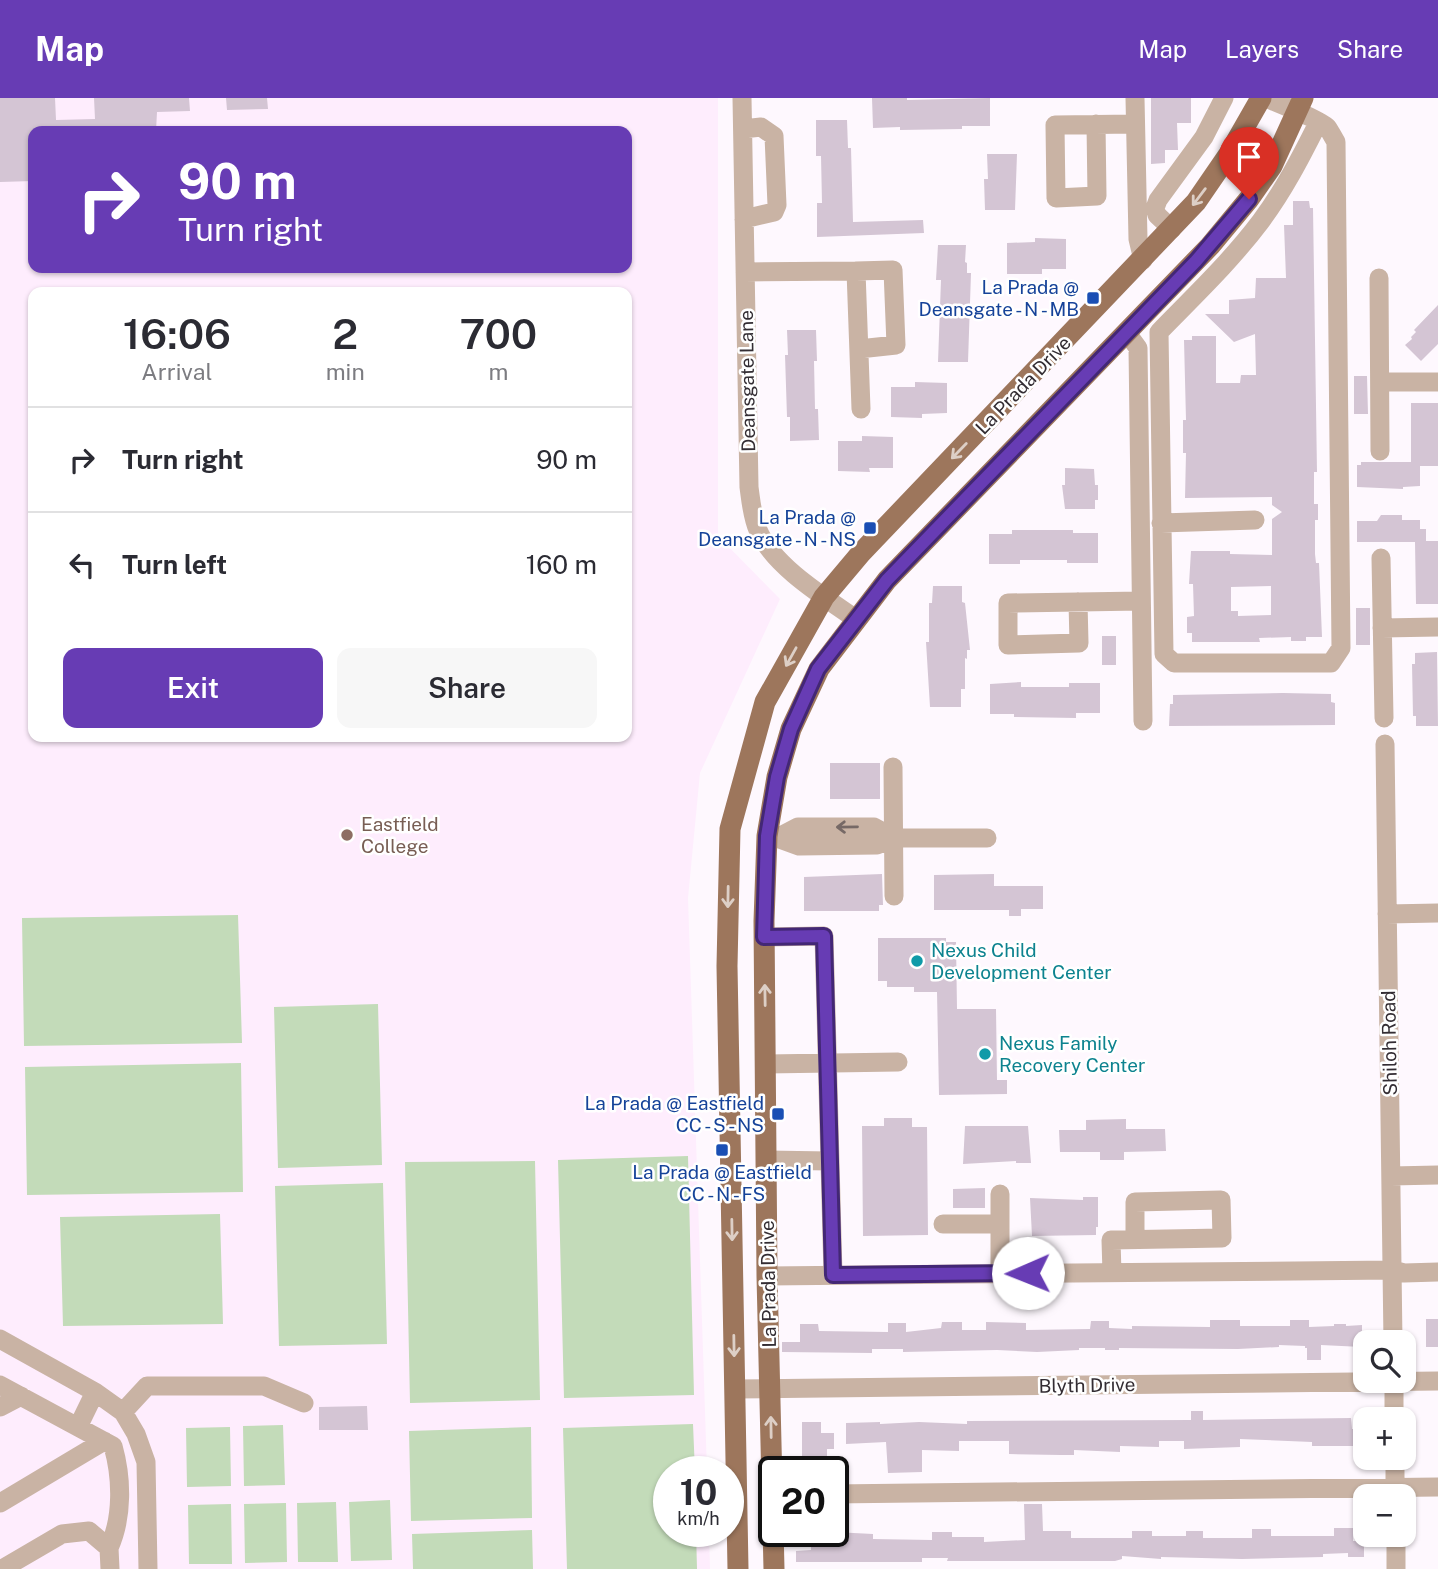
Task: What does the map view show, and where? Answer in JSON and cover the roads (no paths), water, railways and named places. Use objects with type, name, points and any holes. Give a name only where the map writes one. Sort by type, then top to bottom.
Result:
[{"type":"main road","name":"La Prada Drive","points":[[738,1569],[727,966],[730,829],[765,702],[824,597],[861,553],[1196,202],[1263,98]]},
{"type":"main road","name":"La Prada Drive","points":[[772,1456],[764,937],[777,777],[791,729],[818,669],[887,580],[1210,246],[1249,199],[1272,166],[1300,105]]},
{"type":"main road","points":[[1123,281],[1151,308]]},
{"type":"main road","points":[[730,829],[772,837]]},
{"type":"main road","points":[[729,1064],[766,1064]]},
{"type":"main road","name":"La Prada Drive","points":[[774,1547],[774,1569]]},
{"type":"street","name":"Deansgate Lane","points":[[742,98],[749,487],[752,513],[768,548],[781,562],[856,619]]},
{"type":"street","points":[[1135,98],[1138,239],[1143,260]]},
{"type":"street","points":[[1172,229],[1157,215],[1155,208],[1158,200],[1204,137],[1224,98]]},
{"type":"street","points":[[1263,98],[1300,105],[1318,123],[1327,127],[1336,142],[1341,648],[1331,663],[1174,663],[1164,654],[1158,332],[1228,261],[1260,222],[1296,169],[1318,123]]},
{"type":"street","points":[[1096,124],[1135,124]]},
{"type":"street","points":[[743,129],[761,127],[774,136],[778,205],[774,212],[744,219]]},
{"type":"street","points":[[1210,246],[1228,261]]},
{"type":"street","points":[[856,271],[861,409]]},
{"type":"street","points":[[745,272],[893,271],[896,345],[859,349]]},
{"type":"street","points":[[1379,278],[1380,451]]},
{"type":"street","points":[[1127,333],[1138,348],[1143,720]]},
{"type":"street","points":[[1380,382],[1438,382]]},
{"type":"street","points":[[1161,523],[1255,520]]},
{"type":"street","points":[[1381,558],[1384,718]]},
{"type":"street","points":[[1078,602],[1142,601]]},
{"type":"street","points":[[1382,628],[1438,626]]},
{"type":"street","name":"Shiloh Road","points":[[1385,744],[1394,1330]]},
{"type":"street","points":[[892,767],[894,896]]},
{"type":"street","points":[[772,837],[799,846],[877,845],[894,838],[987,838]]},
{"type":"street","points":[[1387,914],[1438,913]]},
{"type":"street","points":[[764,937],[824,936],[833,1275]]},
{"type":"street","points":[[766,1064],[898,1062]]},
{"type":"street","points":[[766,1160],[830,1161]]},
{"type":"street","points":[[1391,1176],[1438,1175]]},
{"type":"street","points":[[1000,1194],[1000,1274]]},
{"type":"street","points":[[1112,1273],[1111,1240],[1222,1238],[1221,1200],[1135,1202],[1135,1239]]},
{"type":"street","points":[[943,1224],[1000,1224]]},
{"type":"street","points":[[768,1276],[1393,1270],[1405,1273],[1438,1272]]},
{"type":"street","points":[[0,1339],[95,1392],[123,1412],[136,1434],[146,1462],[148,1569]]},
{"type":"street","name":"Blyth Drive","points":[[1416,1381],[1438,1381]]},
{"type":"street","name":"Blyth Drive","points":[[735,1390],[1353,1382]]},
{"type":"street","points":[[0,1385],[113,1446],[118,1464],[119,1511],[117,1531],[109,1548],[110,1569]]},
{"type":"street","points":[[123,1412],[147,1386],[264,1386],[304,1403]]},
{"type":"street","points":[[78,1427],[95,1392]]},
{"type":"street","points":[[0,1408],[20,1396]]},
{"type":"street","points":[[0,1503],[104,1441]]},
{"type":"street","points":[[1416,1490],[1438,1487]]},
{"type":"street","points":[[849,1494],[1353,1492]]},
{"type":"street","points":[[2,1569],[62,1534],[89,1531],[109,1548]]},
{"type":"street","points":[[1395,1547],[1396,1569]]},
{"type":"place","name":"La Prada @ Deansgate - N - MB","points":[[1093,298]]},
{"type":"place","name":"La Prada @ Deansgate - N - NS","points":[[870,528]]},
{"type":"place","name":"Eastfield College","points":[[347,835]]},
{"type":"place","name":"Nexus Child Development Center","points":[[917,961]]},
{"type":"place","name":"Nexus Family Recovery Center","points":[[985,1054]]},
{"type":"place","name":"La Prada @ Eastfield CC - S - NS","points":[[778,1114]]},
{"type":"place","name":"La Prada @ Eastfield CC - N - FS","points":[[722,1150]]}]
